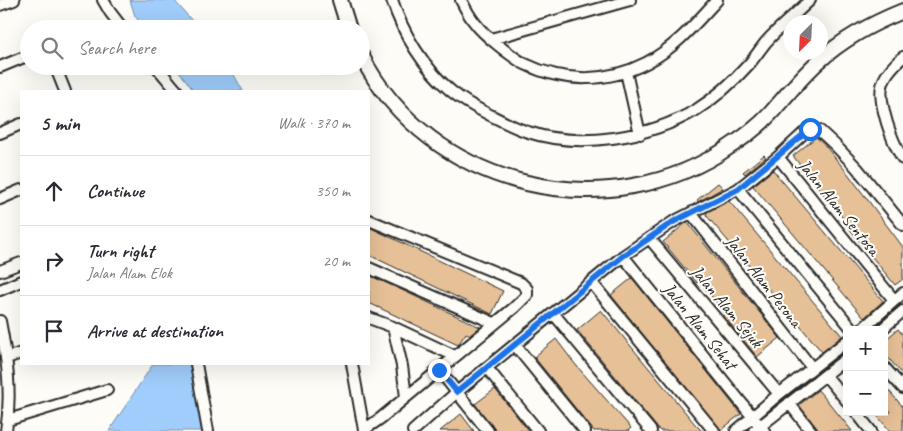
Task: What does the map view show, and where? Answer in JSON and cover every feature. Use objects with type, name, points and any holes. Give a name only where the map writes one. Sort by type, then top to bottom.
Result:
[{"type":"main road","points":[[340,0],[346,20]]},
{"type":"main road","points":[[370,73],[394,105],[421,131],[452,154],[477,167],[504,178],[539,186],[569,190],[605,190],[640,185],[678,175],[706,162],[754,129],[819,60],[842,42],[903,11]]},
{"type":"street","points":[[0,5],[14,0]]},
{"type":"street","points":[[103,0],[116,20]]},
{"type":"street","points":[[392,0],[395,11],[422,60],[453,92],[473,106],[527,132],[550,137],[597,139],[640,134],[674,122],[717,95],[736,79],[767,41],[810,0]]},
{"type":"street","points":[[461,0],[476,24],[491,40],[523,64],[565,77],[584,79],[626,72],[646,63],[678,40],[717,0]]},
{"type":"street","points":[[491,40],[630,0]]},
{"type":"street","points":[[903,57],[889,69],[880,93],[881,103],[892,139],[903,159]]},
{"type":"street","points":[[0,68],[20,59]]},
{"type":"street","points":[[626,72],[640,134]]},
{"type":"street","points":[[59,75],[66,90]]},
{"type":"street","points":[[164,75],[176,90]]},
{"type":"street","points":[[0,133],[20,124]]},
{"type":"street","points":[[418,429],[457,392],[623,256],[673,222],[738,189],[778,157],[804,132],[810,129],[820,130],[857,168],[903,225]]},
{"type":"street","name":"Jalan Alam Sentosa","points":[[778,157],[894,300]]},
{"type":"street","points":[[738,189],[850,326]]},
{"type":"street","points":[[0,199],[20,190]]},
{"type":"street","name":"Jalan Alam Pesona","points":[[691,213],[812,368]]},
{"type":"street","points":[[352,365],[364,430],[526,297],[527,289],[523,284],[370,220]]},
{"type":"street","name":"Jalan Alam Sejuk","points":[[650,238],[779,394]]},
{"type":"street","name":"Jalan Alam Sehat","points":[[623,256],[752,416],[759,429]]},
{"type":"street","points":[[0,271],[20,262]]},
{"type":"street","points":[[370,268],[494,323]]},
{"type":"street","points":[[0,290],[20,282]]},
{"type":"street","points":[[592,282],[714,431]]},
{"type":"street","points":[[865,326],[903,292]]},
{"type":"street","points":[[886,326],[903,311]]},
{"type":"street","points":[[553,314],[651,431]]},
{"type":"street","points":[[370,318],[455,356]]},
{"type":"street","points":[[0,321],[7,358],[8,420],[6,431]]},
{"type":"street","points":[[393,327],[402,366],[406,397]]},
{"type":"street","points":[[736,431],[779,394],[843,344]]},
{"type":"street","points":[[515,345],[585,431]]},
{"type":"street","points":[[7,358],[20,353]]},
{"type":"street","points":[[759,429],[843,361]]},
{"type":"street","points":[[196,365],[208,431]]},
{"type":"street","points":[[487,368],[538,431]]},
{"type":"street","points":[[439,370],[488,431]]},
{"type":"street","points":[[888,371],[903,388]]},
{"type":"street","points":[[826,376],[843,397]]},
{"type":"street","points":[[8,420],[107,390]]},
{"type":"street","points":[[789,403],[811,431]]},
{"type":"street","points":[[859,416],[871,431]]},
{"type":"water","points":[[130,0],[174,0],[191,20],[138,20]]},
{"type":"water","points":[[182,75],[234,75],[242,90],[193,90]]},
{"type":"water","points":[[152,365],[194,365],[208,431],[109,431]]},
{"type":"building","points":[[816,137],[849,175],[903,247],[903,279],[895,285],[793,156]]},
{"type":"building","points":[[764,155],[766,157],[745,174],[743,172]]},
{"type":"building","points":[[773,170],[883,301],[864,318],[753,186]]},
{"type":"building","points":[[718,183],[723,188],[698,202],[697,200]]},
{"type":"building","points":[[729,201],[842,336],[822,352],[706,215],[707,212]]},
{"type":"building","points":[[687,222],[780,338],[757,357],[723,315],[725,313],[699,281],[697,283],[663,242]]},
{"type":"building","points":[[370,227],[503,291],[492,314],[370,255]]},
{"type":"building","points":[[370,275],[480,327],[470,335],[466,333],[458,345],[370,303]]},
{"type":"building","points":[[632,278],[741,414],[721,430],[611,295]]},
{"type":"building","points":[[601,310],[702,431],[660,431],[577,330]]},
{"type":"building","points":[[898,329],[903,335],[903,375],[888,358],[888,338]]},
{"type":"building","points":[[556,339],[575,364],[631,428],[628,431],[594,431],[534,357]]},
{"type":"building","points":[[495,389],[528,430],[495,431],[475,404]]},
{"type":"building","points":[[818,390],[852,431],[818,430],[799,405]]},
{"type":"building","points":[[888,390],[903,407],[903,431],[890,431],[877,416],[888,416],[888,412],[891,412],[888,409]]},
{"type":"building","points":[[461,414],[474,431],[440,431]]},
{"type":"route","points":[[439,370],[457,392],[623,256],[673,222],[738,189],[778,157],[804,132],[810,129]]}]
